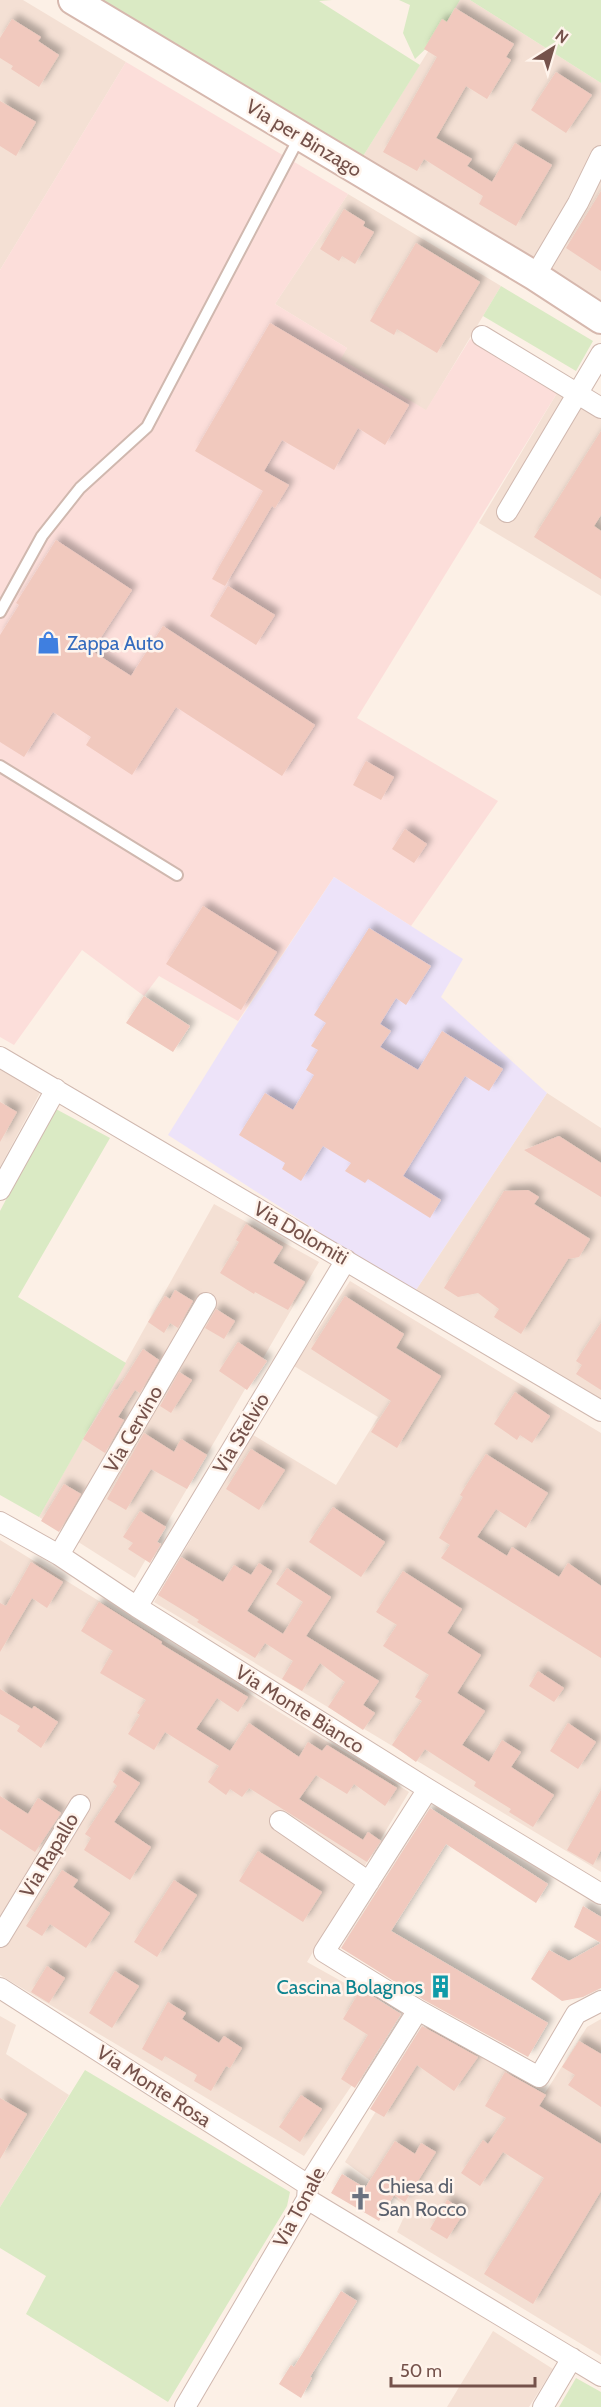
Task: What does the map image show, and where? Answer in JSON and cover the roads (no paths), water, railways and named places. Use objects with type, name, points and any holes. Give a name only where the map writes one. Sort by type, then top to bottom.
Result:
[{"type":"main road","name":"Via per Binzago","points":[[73,0],[535,276],[601,319]]},
{"type":"street","points":[[535,276],[578,203],[601,156]]},
{"type":"street","points":[[482,336],[601,408]]},
{"type":"street","points":[[507,512],[601,354]]},
{"type":"street","name":"Via Dolomiti","points":[[0,1057],[601,1411]]},
{"type":"street","points":[[0,1190],[56,1089]]},
{"type":"street","name":"Via Stelvio","points":[[137,1607],[346,1260]]},
{"type":"street","name":"Via Cervino","points":[[59,1555],[206,1303]]},
{"type":"street","name":"Via Monte Bianco","points":[[0,1522],[59,1555],[137,1607],[428,1790],[601,1894]]},
{"type":"street","points":[[428,1790],[324,1953],[418,2010],[538,2077],[576,2014],[601,2001]]},
{"type":"street","name":"Via Rapallo","points":[[0,1937],[80,1805]]},
{"type":"street","points":[[280,1821],[369,1882]]},
{"type":"street","name":"Via Monte Rosa","points":[[0,1988],[308,2192],[601,2376]]},
{"type":"street","name":"Via Tonale","points":[[185,2407],[308,2192],[418,2010]]},
{"type":"street","points":[[543,2407],[572,2358]]},
{"type":"lane","points":[[0,612],[42,536],[80,488],[147,427],[300,136]]},
{"type":"lane","points":[[0,766],[177,875]]},
{"type":"place","name":"Zappa Auto","points":[[49,643]]},
{"type":"place","name":"Cascina Bolagnos","points":[[441,1987]]},
{"type":"place","name":"Chiesa di San Rocco","points":[[360,2198]]}]
